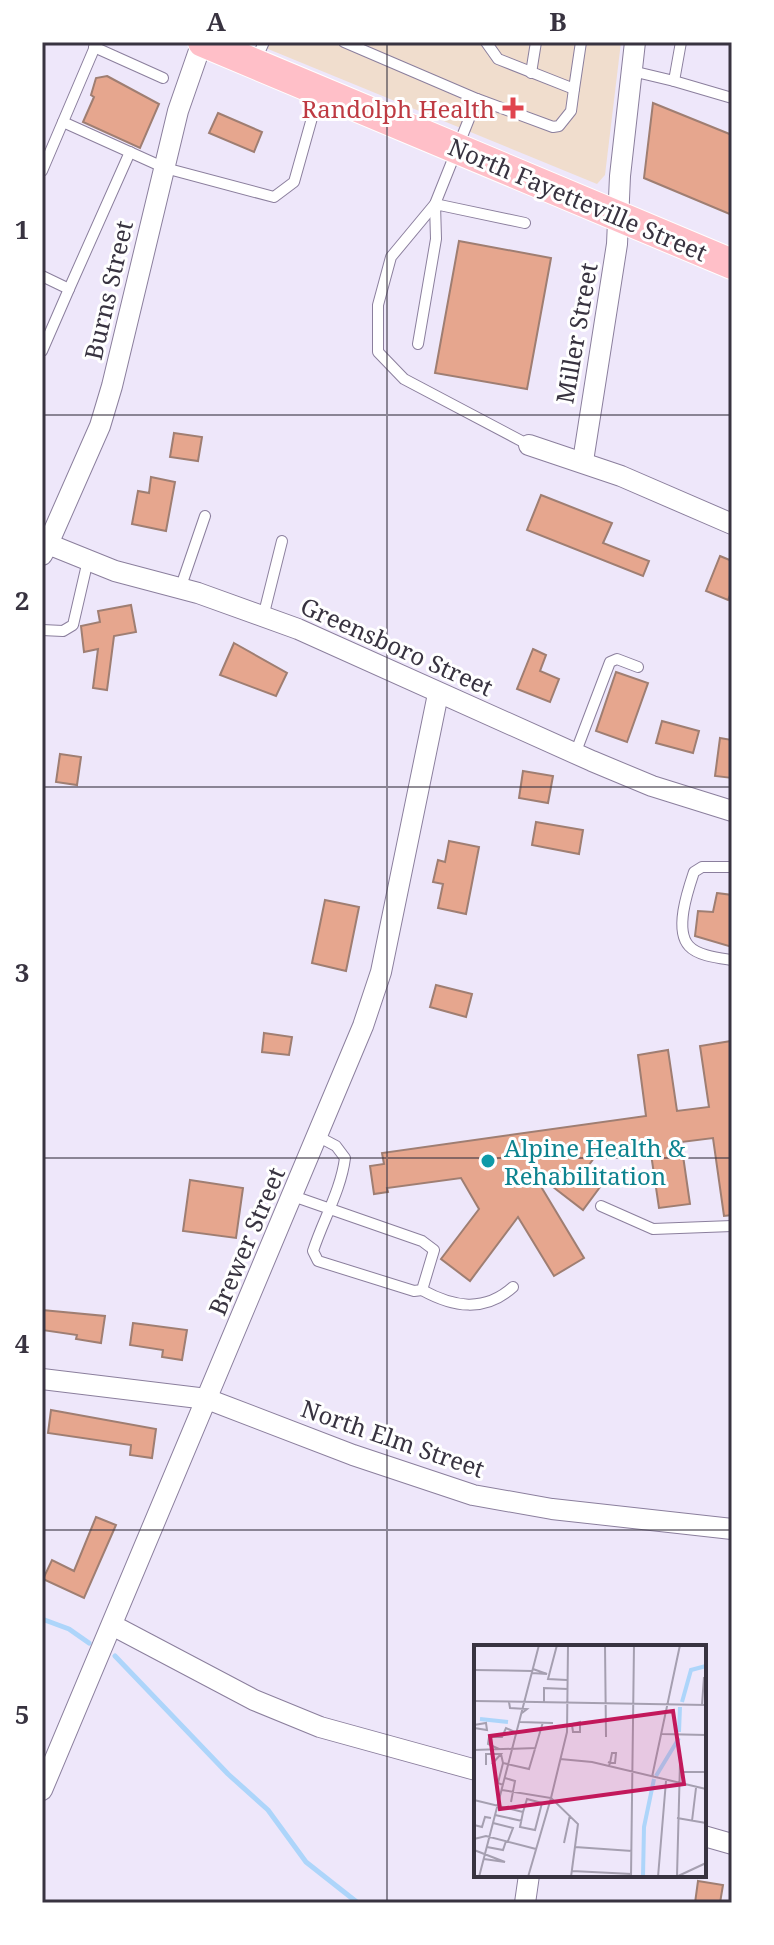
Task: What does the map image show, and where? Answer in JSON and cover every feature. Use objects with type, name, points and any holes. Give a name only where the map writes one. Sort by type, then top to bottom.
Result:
[{"type":"main road","name":"North Fayetteville Street","points":[[202,42],[259,53],[316,101],[457,148],[732,264]]},
{"type":"street","name":"Burns Street","points":[[44,547],[100,426],[178,111],[202,42]]},
{"type":"street","name":"Miller Street","points":[[583,461],[617,244],[635,42]]},
{"type":"street","points":[[529,445],[583,461],[732,524]]},
{"type":"street","name":"Greensboro Street","points":[[44,547],[263,617],[652,786],[732,811]]},
{"type":"street","name":"Brewer Street","points":[[42,1790],[46,1769],[112,1625],[319,1137],[381,972],[438,694]]},
{"type":"street","name":"North Elm Street","points":[[42,1379],[207,1399],[353,1455],[473,1495],[552,1509],[732,1529]]},
{"type":"street","points":[[112,1625],[254,1700],[320,1727],[474,1769]]},
{"type":"street","points":[[706,1837],[732,1844]]},
{"type":"street","points":[[525,1903],[529,1877]]},
{"type":"lane","points":[[344,42],[477,99],[553,127],[559,126],[571,111],[581,42]]},
{"type":"lane","points":[[486,42],[498,59],[574,89]]},
{"type":"lane","points":[[531,73],[536,42]]},
{"type":"lane","points":[[674,81],[681,42]]},
{"type":"lane","points":[[42,171],[95,45],[163,78]]},
{"type":"lane","points":[[632,71],[732,98]]},
{"type":"lane","points":[[477,99],[435,204],[391,257],[378,305],[378,352],[404,379],[529,445]]},
{"type":"lane","points":[[63,122],[165,168],[274,197],[294,182],[316,101]]},
{"type":"lane","points":[[42,351],[130,152]]},
{"type":"lane","points":[[435,204],[525,223]]},
{"type":"lane","points":[[418,344],[436,239],[435,204]]},
{"type":"lane","points":[[42,276],[69,289]]},
{"type":"lane","points":[[180,589],[205,516]]},
{"type":"lane","points":[[263,617],[282,541]]},
{"type":"lane","points":[[42,630],[63,631],[73,625],[88,560]]},
{"type":"lane","points":[[575,754],[610,662],[617,659],[638,667]]},
{"type":"lane","points":[[732,867],[702,867],[694,872],[684,908],[687,944],[693,950],[732,960]]},
{"type":"lane","points":[[319,1137],[336,1146],[345,1158],[342,1177],[327,1208],[313,1251],[318,1261],[414,1291],[422,1290],[448,1302],[474,1307],[513,1287]]},
{"type":"lane","points":[[293,1196],[422,1241],[434,1250],[422,1290]]},
{"type":"lane","points":[[601,1206],[653,1229],[732,1226]]},
{"type":"shaded area","name":"Randolph Health","points":[[251,42],[621,42],[605,175],[597,184]]},
{"type":"building","points":[[107,76],[159,104],[140,148],[83,122],[94,97],[91,95],[96,78]]},
{"type":"building","points":[[653,103],[732,135],[732,215],[644,178]]},
{"type":"building","points":[[218,113],[262,132],[254,152],[209,133]]},
{"type":"building","points":[[459,241],[551,258],[527,389],[435,373]]},
{"type":"building","points":[[174,433],[202,437],[198,461],[170,457]]},
{"type":"building","points":[[151,477],[175,482],[166,531],[132,524],[138,491],[149,493]]},
{"type":"building","points":[[541,495],[612,523],[603,543],[649,561],[643,576],[527,530]]},
{"type":"building","points":[[720,556],[732,561],[732,590],[728,600],[706,591]]},
{"type":"building","points":[[131,605],[136,632],[114,636],[107,690],[93,688],[98,649],[84,652],[81,626],[100,622],[98,611]]},
{"type":"building","points":[[234,643],[287,673],[276,696],[220,675]]},
{"type":"building","points":[[533,649],[546,655],[540,671],[559,679],[550,702],[517,689]]},
{"type":"building","points":[[616,672],[648,683],[627,742],[596,731]]},
{"type":"building","points":[[662,721],[699,731],[693,753],[656,743]]},
{"type":"building","points":[[720,738],[732,740],[732,778],[715,776]]},
{"type":"building","points":[[60,754],[81,757],[77,785],[56,782]]},
{"type":"building","points":[[523,771],[553,776],[548,803],[519,798]]},
{"type":"building","points":[[536,822],[583,830],[579,854],[532,845]]},
{"type":"building","points":[[449,841],[479,847],[466,914],[438,908],[443,884],[433,882],[438,860],[445,862]]},
{"type":"building","points":[[717,893],[732,895],[732,947],[695,936],[698,911],[713,912]]},
{"type":"building","points":[[325,900],[359,907],[346,971],[312,963]]},
{"type":"building","points":[[436,985],[472,994],[466,1017],[430,1007]]},
{"type":"building","points":[[264,1033],[292,1037],[289,1055],[262,1052]]},
{"type":"building","name":"Alpine Health & Rehabilitation","points":[[731,1041],[732,1215],[724,1216],[713,1138],[681,1142],[690,1204],[659,1208],[650,1147],[597,1154],[586,1169],[603,1183],[583,1210],[531,1170],[584,1258],[554,1276],[518,1217],[470,1281],[441,1259],[479,1209],[461,1178],[387,1188],[388,1192],[374,1194],[370,1166],[384,1164],[382,1153],[646,1116],[638,1055],[668,1050],[677,1111],[709,1107],[700,1046]]},
{"type":"building","points":[[190,1180],[243,1188],[236,1238],[183,1231]]},
{"type":"building","points":[[42,1310],[105,1316],[101,1343],[76,1339],[77,1335],[42,1330]]},
{"type":"building","points":[[133,1323],[187,1330],[182,1360],[162,1357],[163,1350],[130,1345]]},
{"type":"building","points":[[51,1410],[156,1429],[152,1458],[130,1455],[131,1445],[48,1433]]},
{"type":"building","points":[[96,1517],[116,1525],[84,1598],[43,1579],[52,1560],[74,1571]]},
{"type":"building","points":[[698,1881],[723,1885],[720,1903],[695,1903]]},
{"type":"waterway","points":[[42,1619],[69,1629],[89,1643]]},
{"type":"waterway","points":[[115,1656],[228,1774],[268,1810],[306,1862],[358,1903]]},
{"type":"place","name":"Randolph Health","points":[[513,108]]},
{"type":"place","name":"Alpine Health & Rehabilitation","points":[[488,1161]]}]
